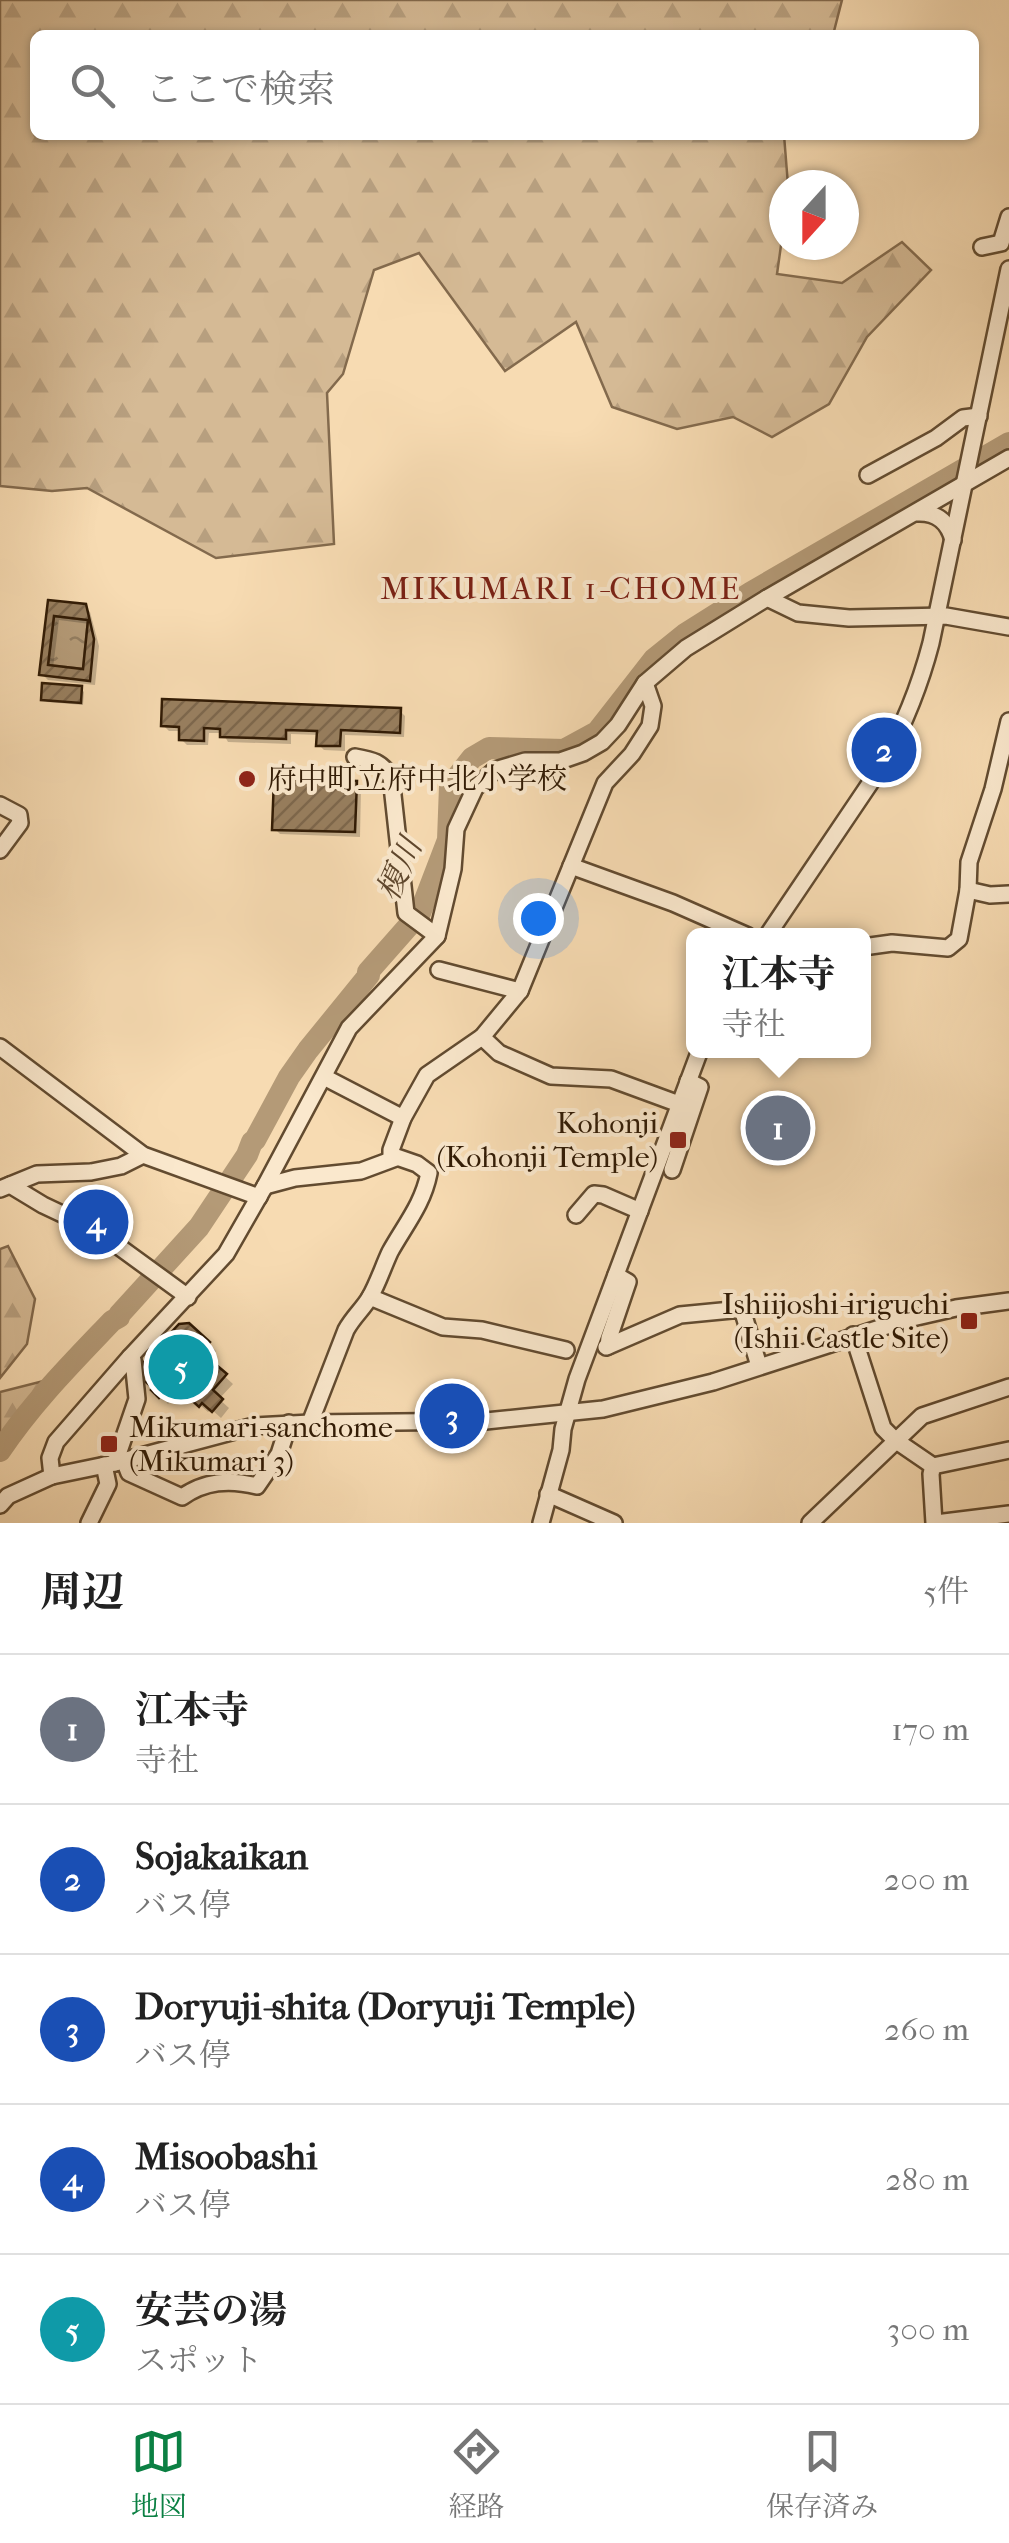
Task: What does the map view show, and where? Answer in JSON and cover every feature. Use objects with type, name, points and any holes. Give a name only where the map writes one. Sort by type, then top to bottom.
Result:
[{"type":"street","points":[[982,248],[1001,243],[1009,217]]},
{"type":"street","points":[[772,928],[893,746],[916,696],[978,416],[1003,333],[1009,269]]},
{"type":"street","points":[[868,475],[936,438],[963,418],[978,416]]},
{"type":"street","points":[[52,1476],[50,1458],[56,1442],[226,1254],[349,1028],[438,936],[456,829],[474,788],[494,770],[525,762],[560,761],[602,742],[644,684],[686,648],[965,482],[1006,464]]},
{"type":"street","points":[[917,513],[941,519],[952,540]]},
{"type":"street","points":[[767,598],[798,613],[850,618],[936,616],[1009,627]]},
{"type":"street","points":[[310,1422],[346,1330],[370,1297],[426,1188],[429,1173],[418,1164],[391,1155],[403,1118],[427,1075],[482,1038],[520,991],[605,783],[632,754],[650,726],[654,706],[644,684]]},
{"type":"street","points":[[871,946],[892,943],[948,948],[959,939],[969,862],[993,790],[1009,721]]},
{"type":"street","points":[[355,757],[376,760],[391,778],[406,913],[438,936]]},
{"type":"street","points":[[0,805],[19,815],[20,823],[0,850]]},
{"type":"street","points":[[572,866],[673,902],[730,928]]},
{"type":"street","points":[[968,890],[1009,894]]},
{"type":"street","points":[[439,970],[520,991]]},
{"type":"street","points":[[482,1038],[499,1052],[551,1076],[611,1079],[679,1104]]},
{"type":"street","points":[[0,1047],[143,1155],[262,1192],[295,1178],[361,1172],[396,1158]]},
{"type":"street","points":[[541,1523],[580,1370],[697,1058]]},
{"type":"street","points":[[324,1078],[403,1118]]},
{"type":"street","points":[[672,1170],[700,1087],[688,1081]]},
{"type":"street","points":[[5,1187],[37,1174],[91,1172],[121,1166],[143,1155]]},
{"type":"street","points":[[5,1187],[96,1230],[188,1297]]},
{"type":"street","points":[[576,1215],[594,1194],[640,1211]]},
{"type":"street","points":[[616,1275],[628,1282],[607,1346],[680,1315],[742,1309],[759,1366]]},
{"type":"street","points":[[370,1297],[443,1328],[482,1330],[566,1350]]},
{"type":"street","points":[[0,1505],[8,1496],[52,1476],[254,1426],[486,1421],[622,1406],[940,1312],[1009,1301]]},
{"type":"street","points":[[853,1336],[883,1428],[895,1440],[933,1466],[1009,1450]]},
{"type":"street","points":[[89,1523],[108,1484],[138,1400],[130,1358]]},
{"type":"street","points":[[810,1523],[922,1416],[1009,1387]]},
{"type":"street","points":[[114,1462],[128,1474],[182,1498],[199,1485],[241,1482],[257,1486],[279,1454],[289,1423]]},
{"type":"street","points":[[933,1466],[935,1523],[1009,1514]]},
{"type":"street","points":[[548,1494],[614,1523]]},
{"type":"green space","points":[[0,0],[842,0],[834,30],[30,30],[30,140],[784,140],[787,170],[769,170],[769,260],[779,260],[777,274],[842,283],[902,242],[931,270],[867,337],[829,404],[772,437],[733,417],[677,429],[612,407],[576,322],[505,371],[419,253],[374,270],[343,374],[327,393],[334,544],[216,558],[87,488],[52,491],[0,486]]},
{"type":"green space","points":[[8,1246],[35,1299],[27,1344],[0,1378],[0,1249]]},
{"type":"green space","points":[[75,1373],[0,1455],[0,1392]]},
{"type":"water","points":[[54,616],[88,620],[83,669],[48,665]]},
{"type":"building","points":[[48,600],[86,604],[94,639],[90,681],[39,675]],"holes":[[[54,616],[88,620],[83,669],[48,665]]]},
{"type":"building","points":[[42,683],[82,686],[81,703],[41,700]]},
{"type":"building","points":[[162,699],[401,708],[400,733],[341,730],[340,746],[316,746],[317,731],[286,730],[286,739],[220,737],[220,729],[204,728],[204,741],[179,740],[179,727],[161,726]]},
{"type":"building","points":[[274,778],[357,781],[355,832],[272,830]]},
{"type":"building","points":[[189,1323],[210,1342],[201,1352],[227,1374],[213,1390],[223,1399],[212,1412],[202,1403],[199,1407],[173,1383],[159,1398],[146,1382],[150,1377],[143,1372],[143,1363],[179,1324]]},
{"type":"waterway","name":"榎川","points":[[0,1451],[53,1384],[199,1227],[247,1155],[308,1050],[420,913],[448,840],[450,786],[472,758],[489,748],[564,750],[597,732],[654,659],[685,634],[1009,443]]},
{"type":"place","name":"Sojakaikan","points":[[884,750]]},
{"type":"place","name":"府中町立府中北小学校","points":[[247,779]]},
{"type":"place","name":"江本寺","points":[[778,1128]]},
{"type":"place","name":"Kohonji (Kohonji Temple)","points":[[678,1140]]},
{"type":"place","name":"Misoobashi","points":[[96,1222]]},
{"type":"place","name":"Ishiijoshi-iriguchi (Ishii Castle Site)","points":[[969,1321]]},
{"type":"place","name":"安芸の湯","points":[[181,1367]]},
{"type":"place","name":"Doryuji-shita (Doryuji Temple)","points":[[452,1416]]},
{"type":"place","name":"Mikumari-sanchome (Mikumari 3)","points":[[109,1444]]},
{"type":"district","name":"MIKUMARI 1-CHOME","points":[[561,588]]}]
